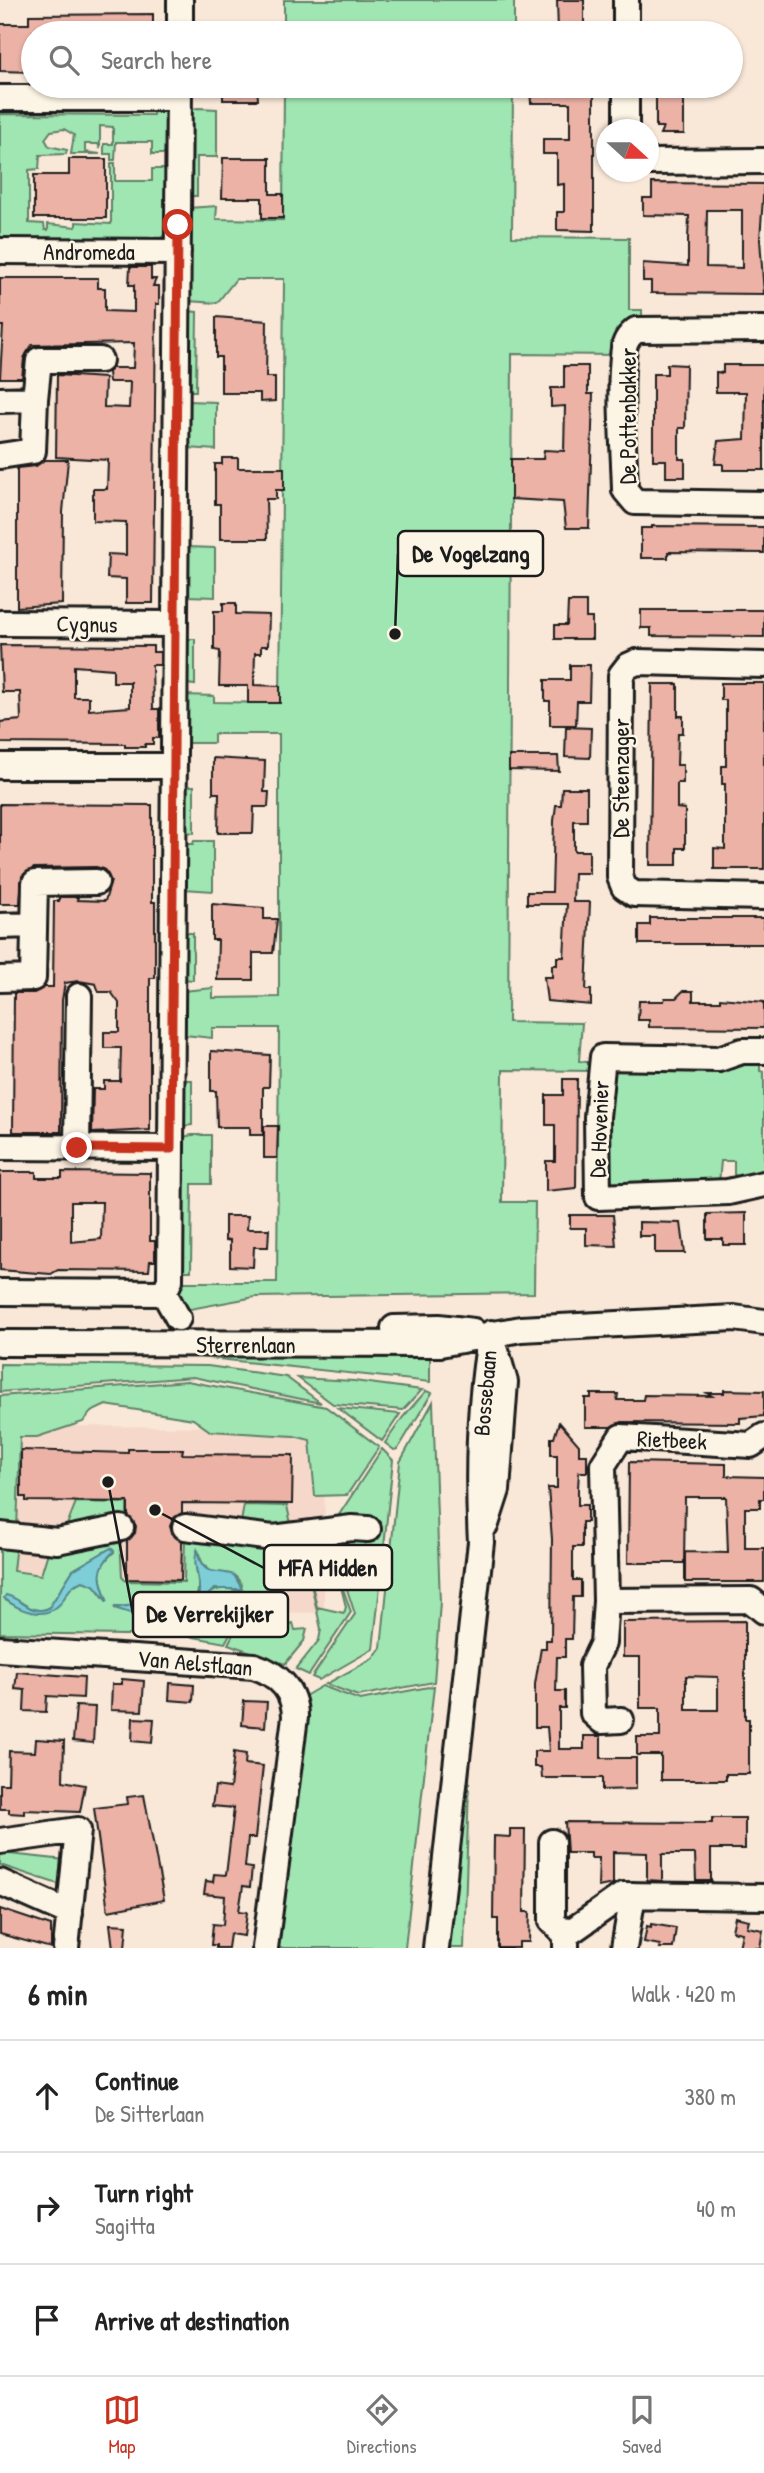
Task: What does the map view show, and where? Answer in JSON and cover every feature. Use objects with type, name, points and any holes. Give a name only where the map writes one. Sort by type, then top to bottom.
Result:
[{"type":"street","points":[[180,0],[180,21]]},
{"type":"street","points":[[626,0],[626,21]]},
{"type":"street","points":[[0,98],[21,97]]},
{"type":"street","points":[[0,1292],[164,1293],[170,1280],[179,98]]},
{"type":"street","points":[[626,98],[626,119]]},
{"type":"street","points":[[659,162],[764,161]]},
{"type":"street","name":"Andromeda","points":[[0,251],[178,252]]},
{"type":"street","name":"De Pottenbakker","points":[[764,329],[636,330],[628,337],[624,346],[625,491],[635,502],[764,504]]},
{"type":"street","points":[[0,456],[33,451],[38,360],[100,360]]},
{"type":"street","points":[[0,400],[36,399]]},
{"type":"street","name":"Cygnus","points":[[0,623],[175,624]]},
{"type":"street","name":"De Steenzager","points":[[764,665],[637,663],[628,666],[621,675],[621,877],[624,887],[634,894],[764,897]]},
{"type":"street","points":[[0,766],[174,766]]},
{"type":"street","points":[[0,979],[33,978],[35,883],[96,882]]},
{"type":"street","points":[[0,926],[33,925]]},
{"type":"street","points":[[77,1148],[79,996]]},
{"type":"street","name":"De Hovenier","points":[[764,1051],[742,1051],[719,1059],[603,1057],[597,1117],[598,1197],[727,1192],[764,1184]]},
{"type":"street","points":[[0,1147],[171,1149]]},
{"type":"street","name":"Sterrenlaan","points":[[164,1293],[178,1318]]},
{"type":"street","name":"Sterrenlaan","points":[[734,1318],[764,1308]]},
{"type":"street","name":"Sterrenlaan","points":[[0,1343],[440,1344],[491,1333],[734,1318],[764,1322]]},
{"type":"street","name":"Sterrenlaan","points":[[0,1331],[180,1334],[439,1327],[491,1333]]},
{"type":"street","name":"Bossebaan","points":[[436,1948],[481,1542],[478,1490],[482,1383],[491,1333]]},
{"type":"street","name":"Rietbeek","points":[[621,1720],[602,1721],[593,1713],[592,1666],[603,1643],[606,1601],[603,1465],[621,1437],[751,1445],[764,1436]]},
{"type":"street","points":[[185,1527],[273,1538],[352,1528],[368,1529]]},
{"type":"street","points":[[0,1535],[57,1541],[121,1528]]},
{"type":"street","points":[[606,1601],[751,1600],[764,1611]]},
{"type":"street","name":"Van Aelstlaan","points":[[0,1649],[254,1666],[269,1672],[285,1685],[293,1697],[295,1717],[265,1948]]},
{"type":"street","points":[[0,1841],[78,1830],[66,1948]]},
{"type":"street","points":[[552,1842],[552,1921],[566,1941],[623,1895],[764,1897]]},
{"type":"street","points":[[0,1882],[70,1913]]},
{"type":"street","points":[[624,1948],[633,1895]]},
{"type":"shaded area","points":[[0,1426],[325,1427],[324,1613],[0,1609]]},
{"type":"green space","points":[[284,0],[514,0],[514,21],[284,21]]},
{"type":"green space","points":[[284,98],[513,98],[512,237],[629,238],[629,310],[642,310],[642,322],[618,355],[512,354],[508,1022],[582,1023],[579,1061],[593,1063],[595,1071],[503,1070],[502,1202],[535,1202],[534,1293],[255,1297],[185,1310],[177,1294],[182,1282],[277,1282],[279,1028],[212,1028],[212,1038],[185,1035],[183,991],[213,988],[213,998],[279,997],[279,734],[214,734],[214,743],[185,743],[185,695],[214,696],[214,702],[280,703],[284,279],[236,279],[217,303],[188,301],[188,208],[217,206],[216,219],[283,220]]},
{"type":"green space","points":[[154,109],[160,109],[169,117],[169,154],[152,154],[152,142],[116,142],[115,160],[111,160],[111,154],[104,154],[104,144],[113,144],[113,127],[100,126],[100,149],[98,144],[85,144],[85,152],[100,154],[71,154],[74,135],[64,129],[51,131],[45,139],[49,146],[67,150],[66,154],[40,155],[39,169],[29,170],[29,223],[44,224],[45,230],[48,230],[48,224],[76,227],[76,222],[111,224],[111,163],[115,163],[115,181],[152,181],[152,169],[169,169],[168,230],[159,241],[0,240],[0,114],[153,115]]},
{"type":"green space","points":[[191,109],[217,109],[217,157],[197,157],[197,196],[190,196]]},
{"type":"green space","points":[[188,311],[197,312],[196,391],[188,391]]},
{"type":"green space","points":[[187,401],[216,402],[216,450],[188,448]]},
{"type":"green space","points":[[187,547],[215,548],[215,597],[187,596]]},
{"type":"green space","points":[[186,639],[195,639],[195,685],[187,684]]},
{"type":"green space","points":[[185,786],[194,786],[194,833],[185,832]]},
{"type":"green space","points":[[194,841],[213,841],[213,891],[184,889],[185,844],[193,844]]},
{"type":"green space","points":[[184,933],[193,933],[193,980],[183,979]]},
{"type":"green space","points":[[760,1057],[760,1071],[764,1072],[764,1179],[740,1179],[734,1174],[734,1161],[721,1161],[719,1183],[609,1185],[606,1070]]},
{"type":"green space","points":[[183,1080],[192,1080],[192,1125],[183,1126]]},
{"type":"green space","points":[[211,1135],[211,1184],[192,1184],[191,1271],[182,1271],[183,1137]]},
{"type":"green space","points":[[0,1348],[430,1354],[430,1382],[200,1357],[0,1356]]},
{"type":"green space","points":[[0,1364],[208,1366],[286,1377],[321,1403],[193,1377],[0,1392]]},
{"type":"green space","points":[[298,1378],[354,1381],[422,1390],[403,1410],[333,1404]]},
{"type":"green space","points":[[187,1381],[326,1407],[379,1447],[347,1495],[315,1496],[310,1440],[294,1436],[210,1431],[193,1419],[106,1405],[91,1412],[83,1422],[37,1437],[20,1437],[17,1532],[0,1530],[0,1396]]},
{"type":"green space","points":[[426,1391],[432,1393],[398,1449],[394,1450],[385,1443]]},
{"type":"green space","points":[[433,1402],[440,1602],[434,1682],[358,1696],[326,1684],[372,1659],[381,1648],[400,1462]]},
{"type":"green space","points":[[338,1408],[400,1414],[382,1441]]},
{"type":"green space","points":[[382,1449],[393,1460],[382,1566],[339,1565],[330,1537],[355,1534],[365,1544],[378,1535],[335,1521]]},
{"type":"green space","points":[[76,1502],[127,1503],[127,1519],[63,1535]]},
{"type":"green space","points":[[244,1505],[287,1506],[292,1528],[240,1528]]},
{"type":"green space","points":[[185,1536],[271,1543],[265,1584],[269,1594],[238,1619],[225,1643],[188,1636],[0,1633],[0,1542],[16,1543],[13,1571],[41,1575],[50,1546],[120,1537],[122,1577],[126,1581],[184,1582]],"holes":[[[111,1548],[114,1552],[100,1571],[107,1602],[94,1585],[83,1581],[73,1586],[56,1607],[49,1611],[34,1612],[5,1600],[41,1611],[49,1608],[73,1570]],[[198,1550],[203,1564],[211,1571],[236,1577],[242,1585],[240,1592],[231,1589],[217,1590],[207,1596],[192,1613],[188,1611],[197,1594]],[[151,1604],[179,1612],[178,1616],[140,1616],[114,1607]]]},
{"type":"green space","points":[[326,1538],[335,1564],[324,1552],[306,1557],[317,1607],[344,1613],[346,1607],[337,1571],[351,1612],[309,1675],[296,1669],[319,1640],[321,1629],[301,1540]]},
{"type":"green space","points":[[341,1571],[381,1577],[373,1649],[319,1680],[312,1677],[355,1614]]},
{"type":"green space","points":[[271,1598],[284,1626],[293,1623],[295,1630],[307,1629],[304,1641],[285,1664],[228,1644],[238,1625]]},
{"type":"green space","points":[[322,1686],[360,1700],[434,1686],[405,1948],[277,1948],[300,1699]]},
{"type":"green space","points":[[471,1719],[464,1948],[445,1948]]},
{"type":"green space","points":[[0,1853],[74,1861],[70,1888],[0,1865]]},
{"type":"water","points":[[111,1548],[114,1551],[108,1557],[100,1575],[108,1602],[94,1585],[83,1581],[72,1587],[60,1604],[47,1612],[24,1610],[4,1598],[6,1595],[12,1597],[37,1610],[49,1608],[73,1570]]},
{"type":"water","points":[[197,1550],[206,1569],[234,1575],[242,1589],[214,1589],[188,1615],[186,1612],[198,1597],[199,1581],[195,1558]]},
{"type":"water","points":[[154,1605],[180,1615],[140,1616],[114,1608]]},
{"type":"building","points":[[557,0],[584,0],[584,21],[558,21]]},
{"type":"building","points":[[153,14],[153,21],[29,21],[29,15]]},
{"type":"building","points":[[0,24],[21,24],[21,72],[0,71]]},
{"type":"building","points":[[258,98],[258,100],[223,100]]},
{"type":"building","points":[[531,98],[594,98],[594,231],[557,230],[557,212],[564,212],[564,184],[557,185],[557,154],[543,154],[543,139],[570,139],[570,103],[531,103]]},
{"type":"building","points":[[656,98],[684,98],[684,134],[660,134],[663,127],[659,127],[659,119],[656,119]]},
{"type":"building","points":[[223,158],[270,158],[270,194],[283,194],[283,218],[262,218],[262,198],[222,198]]},
{"type":"building","points":[[69,159],[106,159],[106,218],[34,218],[34,175],[69,175]]},
{"type":"building","points":[[652,183],[764,184],[760,239],[764,294],[651,293],[651,281],[643,281],[643,263],[688,266],[689,216],[643,215],[643,198],[652,198]],"holes":[[[707,210],[742,210],[742,268],[706,267]]]},
{"type":"building","points":[[130,267],[151,267],[151,279],[156,279],[153,286],[159,286],[159,304],[156,304],[153,603],[126,603],[126,579],[107,578],[108,554],[126,555],[126,522],[93,521],[93,489],[107,489],[108,460],[56,457],[57,375],[105,378],[104,407],[129,408],[130,382],[109,382],[108,372],[112,368],[133,368],[134,343],[32,345],[24,358],[22,378],[0,378],[3,326],[0,326],[0,278],[98,278],[98,288],[105,288],[105,311],[134,312],[134,285],[129,285]]},
{"type":"building","points":[[216,317],[267,321],[266,377],[275,377],[275,401],[260,402],[260,393],[221,393],[221,357],[216,357]]},
{"type":"building","points":[[667,364],[686,365],[685,428],[679,428],[679,459],[685,459],[685,477],[666,477],[666,460],[653,460],[653,374],[667,374]]},
{"type":"building","points":[[723,365],[764,365],[764,470],[723,470],[723,464],[715,464],[718,441],[745,439],[746,392],[716,392],[716,372],[723,373]]},
{"type":"building","points":[[564,366],[588,366],[588,394],[593,394],[589,528],[566,528],[563,502],[511,499],[511,459],[543,459],[544,450],[564,451],[565,406],[551,407],[551,388],[564,388]]},
{"type":"building","points":[[222,458],[238,458],[238,468],[284,468],[284,490],[276,490],[276,499],[266,499],[267,539],[220,539],[220,504],[215,504],[215,464],[222,464]]},
{"type":"building","points":[[44,460],[68,460],[63,512],[62,604],[17,607],[17,468],[36,466]]},
{"type":"building","points":[[764,527],[764,553],[668,552],[668,558],[641,558],[641,528]]},
{"type":"building","points":[[568,602],[586,602],[586,618],[592,618],[592,639],[555,639],[555,625],[567,625]]},
{"type":"building","points":[[223,603],[236,603],[236,614],[269,615],[268,646],[261,646],[261,653],[255,653],[254,685],[280,686],[280,703],[248,703],[248,686],[219,686],[220,651],[214,650],[214,611],[223,611]]},
{"type":"building","points":[[641,610],[764,610],[764,637],[651,636],[651,628],[641,628]]},
{"type":"building","points":[[0,645],[153,646],[153,652],[160,652],[160,665],[152,665],[153,709],[159,709],[159,738],[153,738],[153,744],[145,744],[145,747],[125,747],[125,744],[0,743],[0,722],[21,720],[20,692],[2,692]],"holes":[[[74,666],[113,669],[113,682],[130,682],[130,707],[89,710],[89,697],[74,697]]]},
{"type":"building","points":[[570,665],[590,665],[589,701],[577,701],[576,725],[550,725],[550,701],[545,701],[545,680],[570,680]]},
{"type":"building","points":[[721,683],[764,683],[764,869],[714,869],[714,848],[725,849],[725,784],[722,784],[722,766],[726,766],[726,700],[721,700]]},
{"type":"building","points":[[652,684],[678,684],[678,716],[683,716],[683,733],[678,733],[677,765],[683,765],[683,783],[677,783],[677,808],[685,809],[685,848],[677,848],[677,865],[650,865]]},
{"type":"building","points":[[566,727],[591,728],[590,758],[565,757]]},
{"type":"building","points":[[509,756],[558,756],[559,771],[509,770]]},
{"type":"building","points":[[213,758],[265,761],[264,792],[269,792],[268,807],[254,807],[253,833],[218,833],[219,793],[213,793]]},
{"type":"building","points":[[562,788],[587,788],[587,821],[574,821],[574,851],[589,851],[589,873],[574,873],[573,902],[590,902],[586,990],[591,990],[591,1005],[547,1001],[544,977],[552,977],[552,965],[557,965],[557,957],[564,957],[567,904],[527,904],[527,892],[552,892],[554,821],[556,805],[561,805]]},
{"type":"building","points":[[0,804],[152,805],[155,978],[150,978],[150,1130],[92,1133],[93,1089],[104,1089],[104,1081],[120,1081],[121,1048],[104,1048],[104,1032],[119,1032],[119,1003],[111,992],[99,992],[96,984],[79,981],[65,983],[62,1000],[61,1132],[13,1132],[14,993],[34,993],[45,987],[53,987],[54,901],[59,901],[59,897],[78,897],[77,900],[105,901],[111,881],[104,869],[96,867],[34,868],[22,876],[20,904],[0,904]]},
{"type":"building","points":[[212,904],[264,908],[264,919],[277,919],[273,953],[253,953],[253,980],[217,980],[218,940],[212,940]]},
{"type":"building","points":[[650,918],[764,918],[764,944],[639,944],[639,925],[650,925]]},
{"type":"building","points":[[683,991],[693,991],[693,1001],[720,1001],[720,998],[764,1002],[764,1028],[649,1027],[649,1020],[638,1020],[639,1001],[664,1001],[665,998],[676,998]]},
{"type":"building","points":[[211,1051],[270,1055],[269,1087],[263,1087],[263,1135],[250,1135],[250,1127],[217,1127],[216,1091],[211,1091]]},
{"type":"building","points":[[563,1079],[577,1079],[576,1188],[546,1191],[546,1161],[555,1161],[555,1125],[546,1125],[546,1095],[563,1095]]},
{"type":"building","points":[[264,1126],[278,1126],[277,1158],[264,1158]]},
{"type":"building","points":[[0,1172],[36,1172],[36,1178],[62,1178],[62,1172],[150,1173],[150,1241],[155,1241],[155,1261],[150,1261],[149,1271],[58,1270],[51,1274],[0,1270]],"holes":[[[71,1202],[102,1202],[101,1239],[71,1242]]]},
{"type":"building","points":[[746,1213],[746,1245],[723,1245],[723,1239],[707,1239],[707,1214]]},
{"type":"building","points":[[570,1215],[613,1215],[616,1246],[586,1245],[586,1228],[570,1228]]},
{"type":"building","points":[[225,1216],[248,1216],[247,1229],[269,1229],[268,1247],[254,1247],[253,1267],[230,1266],[230,1240],[225,1241]]},
{"type":"building","points":[[639,1222],[681,1223],[685,1253],[655,1253],[655,1236],[639,1236]]},
{"type":"building","points":[[724,1390],[764,1391],[764,1416],[740,1418],[740,1423],[622,1422],[611,1427],[585,1427],[585,1398],[591,1398],[591,1394],[618,1394],[617,1400],[643,1400],[644,1395],[712,1396],[707,1393],[724,1393]]},
{"type":"building","points":[[559,1422],[579,1445],[579,1455],[587,1455],[587,1472],[579,1472],[578,1505],[587,1505],[587,1522],[582,1522],[582,1547],[573,1547],[573,1580],[581,1580],[581,1597],[573,1597],[572,1639],[565,1639],[565,1657],[557,1657],[556,1691],[565,1691],[565,1708],[559,1708],[559,1749],[584,1749],[584,1736],[601,1736],[601,1758],[636,1758],[636,1789],[602,1790],[602,1778],[542,1778],[541,1767],[534,1767],[534,1751],[549,1751],[547,1727],[535,1727],[535,1684],[541,1648],[546,1648],[546,1640],[551,1640],[552,1539],[548,1488],[557,1488],[557,1455],[551,1455],[551,1438],[554,1438]]},
{"type":"building","points":[[128,1449],[183,1449],[182,1454],[293,1455],[292,1504],[182,1503],[182,1513],[174,1518],[170,1526],[172,1533],[182,1541],[181,1580],[127,1579],[127,1541],[135,1533],[136,1526],[128,1515],[128,1502],[26,1501],[26,1497],[21,1497],[21,1450],[128,1453]]},
{"type":"building","points":[[629,1462],[726,1464],[726,1476],[764,1477],[764,1499],[760,1499],[760,1508],[745,1508],[745,1548],[764,1548],[764,1582],[685,1582],[685,1552],[728,1553],[726,1497],[685,1497],[684,1563],[628,1563]]},
{"type":"building","points":[[745,1621],[745,1719],[749,1719],[749,1774],[726,1774],[726,1780],[661,1780],[661,1755],[637,1755],[637,1737],[660,1737],[660,1708],[640,1708],[640,1657],[623,1657],[623,1622]],"holes":[[[686,1676],[718,1677],[718,1710],[686,1710]]]},
{"type":"building","points":[[17,1672],[84,1677],[83,1698],[47,1696],[46,1712],[24,1711],[25,1690],[15,1689]]},
{"type":"building","points":[[122,1679],[144,1681],[142,1711],[111,1710],[112,1684],[122,1684]]},
{"type":"building","points":[[170,1683],[194,1685],[193,1702],[169,1700]]},
{"type":"building","points":[[244,1701],[267,1702],[265,1727],[242,1725]]},
{"type":"building","points":[[76,1706],[95,1707],[93,1743],[73,1741]]},
{"type":"building","points":[[133,1718],[154,1719],[152,1743],[132,1741]]},
{"type":"building","points":[[36,1739],[64,1741],[63,1781],[85,1785],[80,1812],[24,1810],[24,1814],[0,1809],[0,1784],[8,1784],[9,1751],[35,1752]]},
{"type":"building","points":[[234,1752],[246,1754],[245,1764],[263,1766],[255,1838],[248,1838],[245,1867],[252,1868],[250,1887],[243,1886],[239,1911],[247,1912],[244,1936],[230,1934],[228,1948],[216,1948],[216,1945],[211,1945],[213,1924],[223,1925],[225,1896],[204,1894],[206,1881],[213,1882],[214,1874],[226,1875],[234,1808],[212,1806],[215,1786],[230,1788]]},
{"type":"building","points":[[144,1795],[164,1900],[108,1911],[94,1808],[128,1804],[127,1797]]},
{"type":"building","points":[[712,1818],[745,1818],[745,1849],[711,1849],[711,1881],[696,1881],[695,1854],[662,1854],[662,1881],[647,1880],[647,1853],[613,1852],[613,1884],[598,1887],[599,1858],[591,1858],[591,1853],[567,1853],[565,1822],[712,1823]]},
{"type":"building","points":[[510,1829],[525,1829],[524,1912],[530,1912],[529,1942],[519,1942],[519,1948],[498,1948],[498,1919],[493,1919],[494,1836],[510,1837]]},
{"type":"building","points":[[0,1909],[51,1926],[51,1948],[0,1934]]},
{"type":"building","points":[[735,1917],[749,1920],[747,1927],[763,1930],[760,1948],[739,1948],[742,1933],[732,1931]]},
{"type":"building","points":[[110,1924],[127,1925],[125,1948],[113,1948]]},
{"type":"building","points":[[651,1924],[676,1928],[673,1948],[659,1948],[660,1945],[644,1942],[647,1926],[651,1927]]},
{"type":"place","name":"De Vogelzang","points":[[395,634]]},
{"type":"place","name":"De Verrekijker","points":[[108,1482]]},
{"type":"place","name":"MFA Midden","points":[[155,1510]]},
{"type":"route","points":[[77,1148],[171,1149],[178,225]]}]
